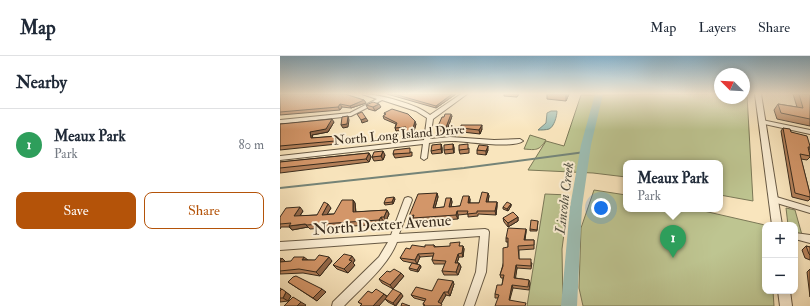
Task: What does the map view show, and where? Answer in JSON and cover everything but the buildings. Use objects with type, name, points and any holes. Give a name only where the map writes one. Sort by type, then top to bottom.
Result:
[{"type":"street","points":[[280,122],[351,114],[367,106]]},
{"type":"street","points":[[404,106],[427,114],[430,118]]},
{"type":"street","points":[[424,158],[430,118],[448,106]]},
{"type":"street","points":[[760,106],[776,222]]},
{"type":"street","points":[[762,122],[810,132]]},
{"type":"street","name":"North Long Island Drive","points":[[280,158],[450,139],[508,143],[520,142]]},
{"type":"street","points":[[773,199],[810,210]]},
{"type":"street","points":[[337,306],[382,260],[390,248],[408,200]]},
{"type":"street","name":"North Dexter Avenue","points":[[280,246],[485,232],[481,272],[469,306]]},
{"type":"street","points":[[798,237],[810,239]]},
{"type":"street","points":[[784,294],[786,306]]},
{"type":"green space","points":[[577,106],[748,106],[753,201],[723,196],[723,160],[623,160],[623,177],[593,173],[528,170],[546,141],[564,146]]},
{"type":"green space","points":[[530,135],[546,140],[537,149],[524,149]]},
{"type":"green space","points":[[594,190],[623,195],[623,212],[708,212],[762,224],[762,294],[773,294],[774,306],[583,306],[579,288],[581,228]]},
{"type":"green space","points":[[545,194],[569,195],[562,249],[563,306],[527,306]]},
{"type":"green space","points":[[786,208],[795,210],[802,235],[798,234],[798,222],[788,222]]},
{"type":"water","points":[[557,111],[554,124],[549,129],[538,130],[546,123],[547,113]]},
{"type":"waterway","name":"Lincoln Creek","points":[[569,306],[576,207],[586,145],[596,106]]},
{"type":"waterway","points":[[280,188],[464,168],[585,152]]},
{"type":"place","name":"Meaux Park","points":[[673,258]]}]
